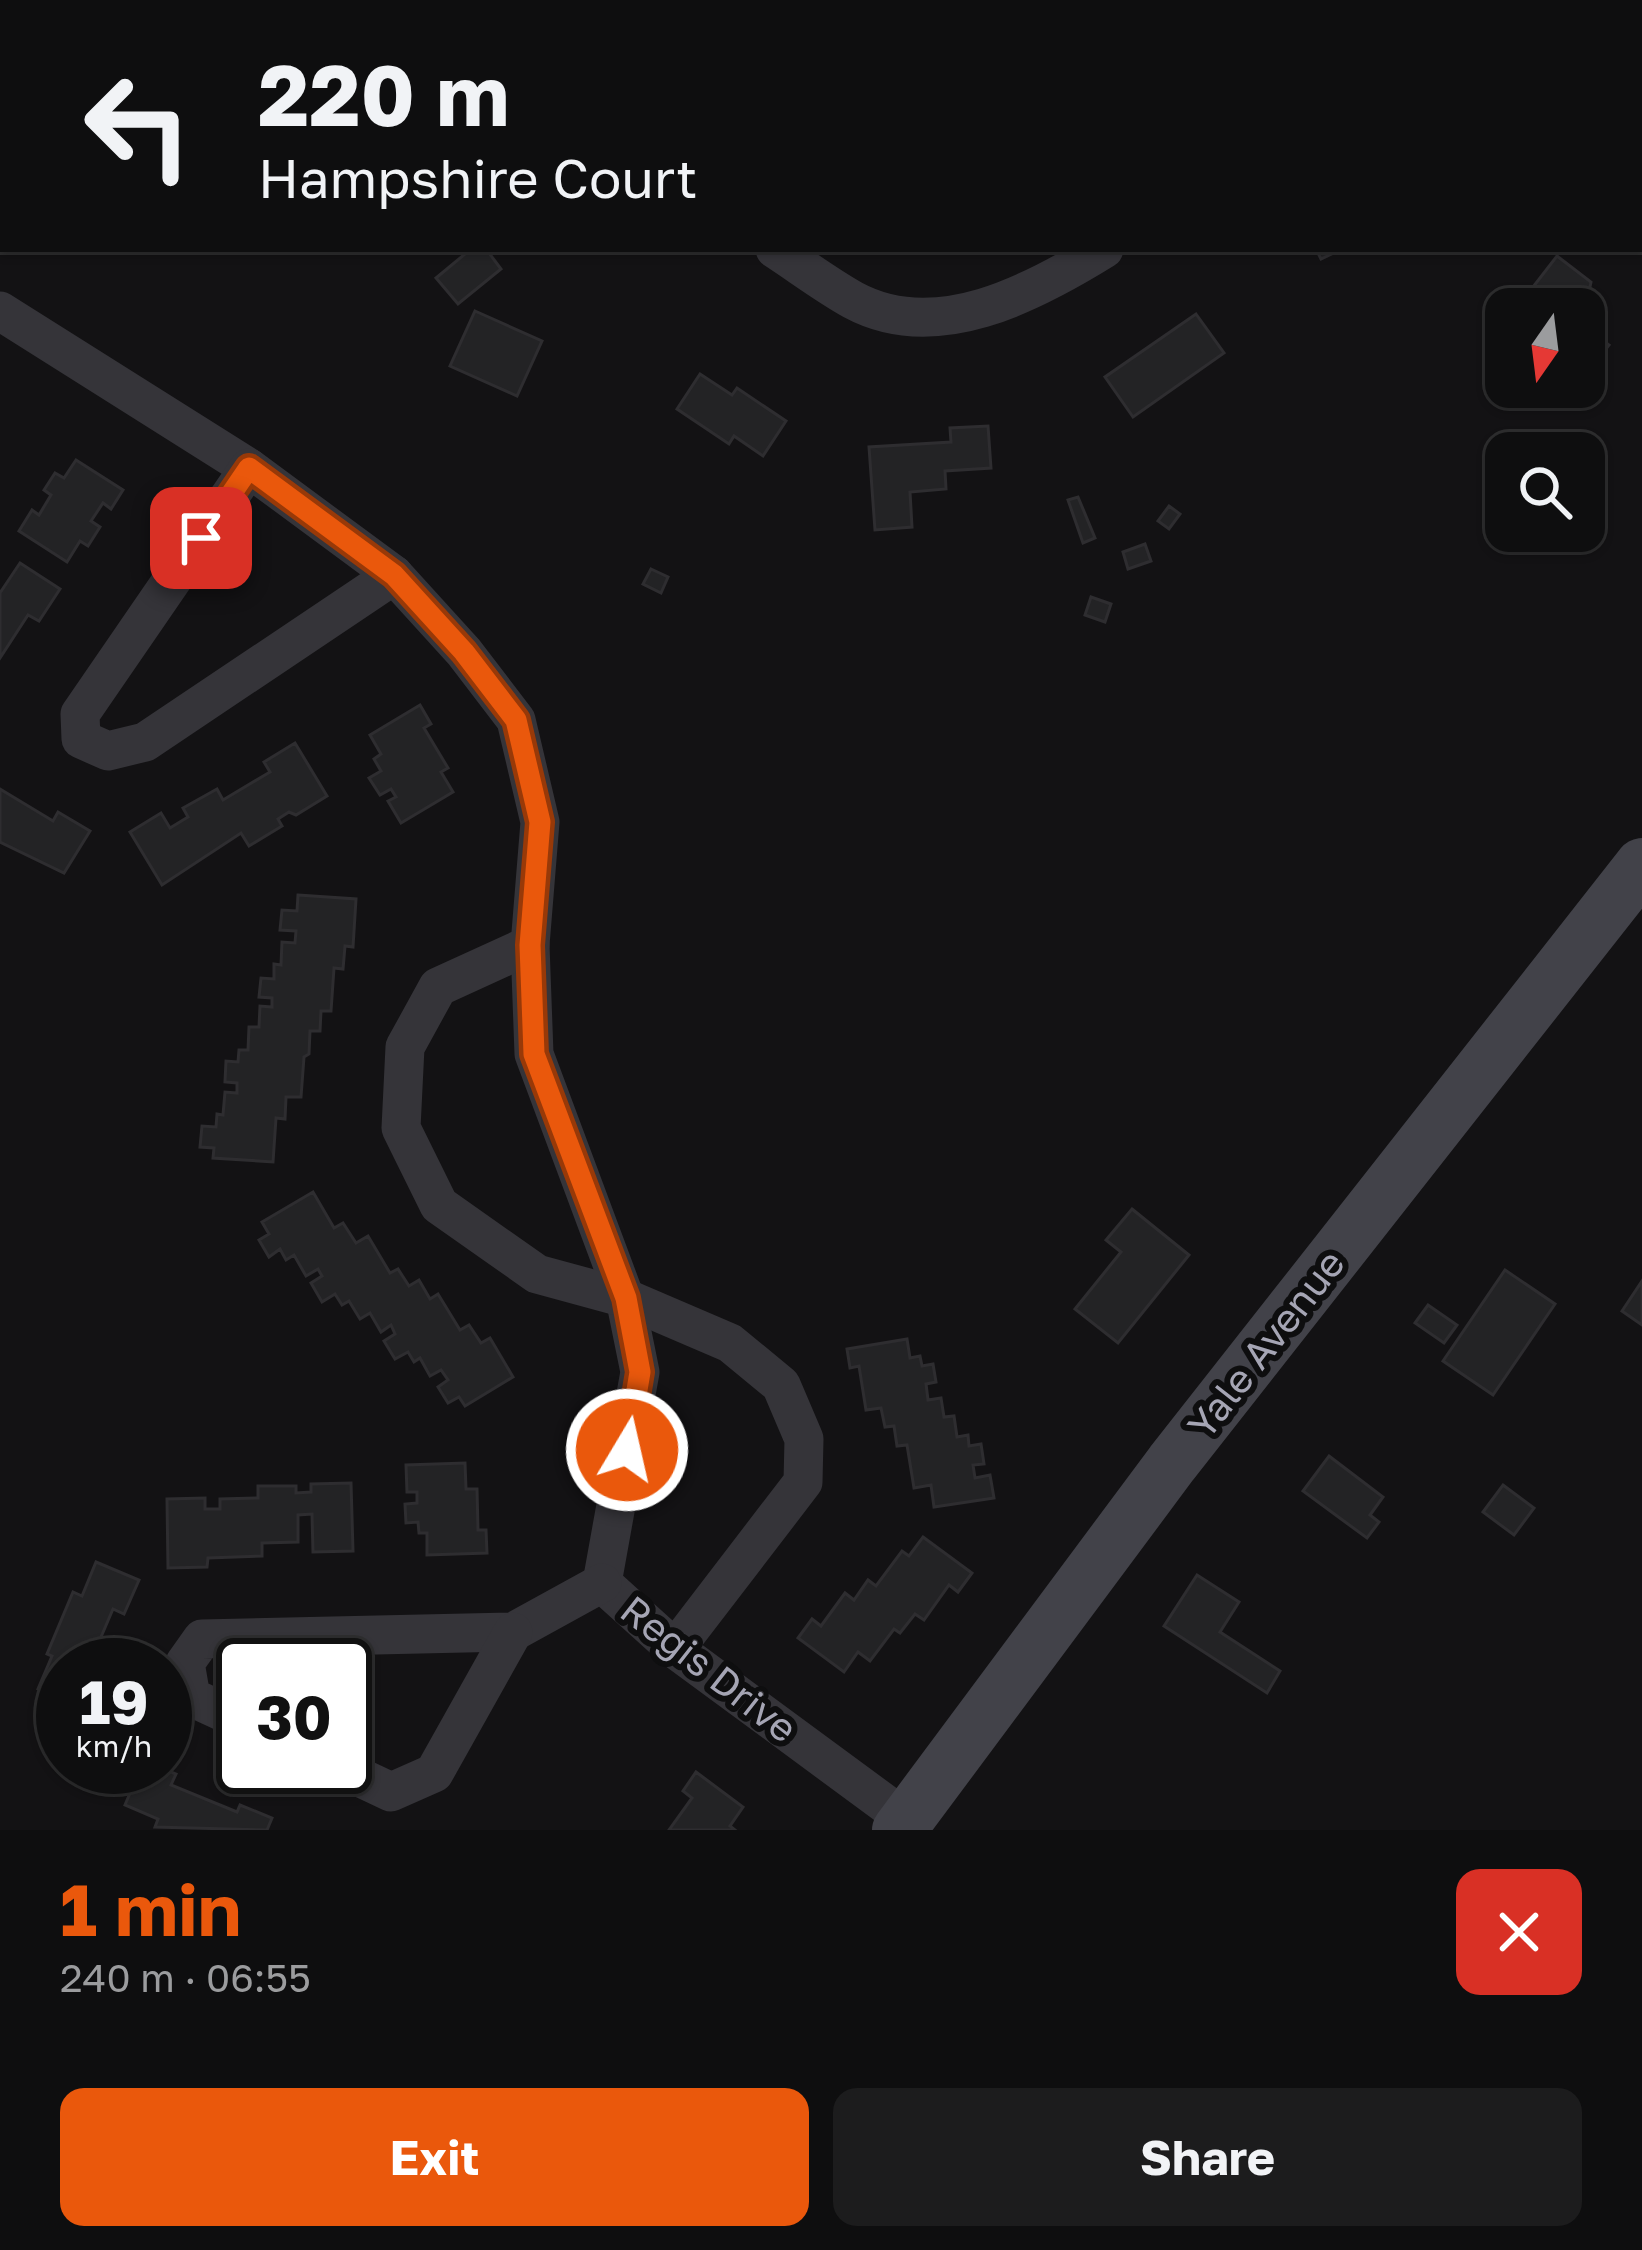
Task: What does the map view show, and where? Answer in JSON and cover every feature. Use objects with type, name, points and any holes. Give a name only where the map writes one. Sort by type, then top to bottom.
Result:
[{"type":"street","points":[[780,252],[856,302],[902,314],[952,315],[1010,301],[1099,252]]},
{"type":"street","name":"Regis Drive","points":[[0,311],[249,468],[394,575],[464,652],[516,720],[540,822],[530,945],[534,1054],[626,1298],[640,1372],[602,1582],[675,1649],[903,1825]]},
{"type":"street","points":[[249,468],[80,714],[81,739],[108,751],[146,742],[394,575]]},
{"type":"street","name":"Yale Avenue","points":[[903,1825],[1172,1463],[1642,865]]},
{"type":"street","points":[[530,945],[438,987],[405,1047],[401,1128],[439,1205],[536,1274],[626,1298],[730,1343],[781,1385],[804,1439],[803,1482],[675,1649]]},
{"type":"street","points":[[246,1638],[513,1632],[602,1582]]},
{"type":"street","points":[[372,1783],[391,1792],[434,1773],[513,1632]]},
{"type":"street","points":[[216,1639],[202,1639],[185,1663],[191,1697],[216,1709]]},
{"type":"building","points":[[467,252],[488,252],[501,269],[458,304],[436,278]]},
{"type":"building","points":[[1557,256],[1591,282],[1589,288],[1533,287]]},
{"type":"building","points":[[475,311],[542,341],[517,396],[450,366]]},
{"type":"building","points":[[1196,314],[1224,353],[1133,417],[1105,377]]},
{"type":"building","points":[[700,374],[732,395],[737,388],[786,421],[763,456],[734,436],[729,444],[677,409]]},
{"type":"building","points":[[988,426],[991,468],[945,471],[946,489],[910,492],[912,527],[875,530],[869,447],[951,442],[950,428]]},
{"type":"building","points":[[76,460],[123,490],[111,509],[103,503],[91,521],[100,527],[88,546],[80,541],[67,562],[19,531],[32,510],[39,515],[51,495],[44,490],[55,473],[64,478]]},
{"type":"building","points":[[1078,497],[1095,538],[1083,543],[1068,500]]},
{"type":"building","points":[[1169,506],[1180,514],[1169,529],[1158,521]]},
{"type":"building","points":[[1145,544],[1151,561],[1128,569],[1123,552]]},
{"type":"building","points":[[20,563],[60,589],[39,621],[28,615],[0,658],[0,593]]},
{"type":"building","points":[[651,569],[668,577],[661,593],[643,584]]},
{"type":"building","points":[[1091,597],[1111,604],[1105,622],[1085,615]]},
{"type":"building","points":[[420,705],[431,724],[424,728],[448,768],[441,772],[453,792],[401,823],[388,801],[396,797],[391,789],[380,795],[369,778],[381,771],[374,759],[381,754],[370,735]]},
{"type":"building","points":[[295,743],[327,796],[296,815],[289,812],[278,819],[282,826],[249,846],[241,833],[162,885],[130,832],[161,813],[170,828],[188,817],[183,808],[217,789],[223,800],[270,772],[264,762]]},
{"type":"building","points":[[0,789],[53,821],[58,812],[90,831],[64,873],[0,842]]},
{"type":"building","points":[[298,895],[356,899],[353,947],[345,946],[343,969],[334,968],[331,1011],[321,1011],[320,1031],[310,1031],[301,1097],[286,1097],[285,1119],[276,1118],[273,1162],[213,1158],[214,1148],[200,1147],[202,1126],[216,1127],[217,1114],[223,1115],[225,1092],[237,1093],[237,1083],[225,1082],[226,1061],[238,1062],[239,1050],[248,1050],[249,1027],[259,1027],[260,1006],[272,1007],[272,998],[259,997],[261,978],[274,979],[274,964],[281,965],[282,942],[295,943],[296,931],[280,930],[282,910],[297,911]]},
{"type":"building","points":[[313,1192],[334,1228],[343,1223],[356,1243],[368,1236],[390,1273],[398,1269],[409,1286],[419,1280],[430,1299],[438,1294],[460,1330],[469,1325],[481,1343],[490,1338],[513,1377],[465,1406],[459,1397],[448,1403],[438,1387],[448,1380],[441,1370],[430,1376],[420,1358],[414,1362],[408,1352],[395,1359],[384,1341],[395,1334],[391,1325],[381,1332],[370,1313],[360,1319],[349,1301],[342,1305],[335,1294],[322,1302],[311,1283],[322,1276],[318,1269],[306,1276],[294,1255],[286,1260],[280,1249],[269,1257],[259,1240],[269,1234],[262,1222]]},
{"type":"building","points":[[1132,1209],[1189,1255],[1118,1343],[1075,1309],[1121,1252],[1106,1240]]},
{"type":"building","points":[[1505,1270],[1555,1304],[1493,1395],[1443,1361]]},
{"type":"building","points":[[1642,1281],[1642,1325],[1622,1311]]},
{"type":"building","points":[[1428,1305],[1457,1325],[1444,1343],[1415,1323]]},
{"type":"building","points":[[907,1339],[910,1358],[920,1356],[922,1366],[933,1364],[936,1382],[926,1384],[928,1400],[941,1398],[944,1417],[954,1416],[957,1437],[968,1435],[969,1446],[981,1444],[984,1464],[973,1465],[975,1478],[990,1475],[994,1498],[934,1507],[931,1485],[914,1488],[907,1445],[897,1446],[894,1426],[885,1427],[881,1408],[866,1410],[859,1366],[850,1368],[847,1349]]},
{"type":"building","points":[[1329,1456],[1383,1497],[1370,1515],[1379,1522],[1367,1538],[1303,1491]]},
{"type":"building","points":[[465,1463],[466,1489],[477,1489],[478,1530],[486,1530],[487,1553],[427,1555],[427,1533],[419,1533],[418,1522],[406,1523],[405,1504],[417,1503],[417,1492],[407,1492],[406,1465]]},
{"type":"building","points":[[351,1483],[353,1551],[313,1552],[312,1514],[298,1515],[298,1542],[262,1543],[262,1556],[208,1558],[207,1567],[168,1568],[167,1499],[205,1498],[205,1509],[220,1509],[220,1499],[258,1498],[258,1486],[296,1486],[296,1493],[311,1492],[311,1484]]},
{"type":"building","points":[[1503,1485],[1534,1508],[1514,1535],[1483,1512]]},
{"type":"building","points":[[923,1537],[972,1573],[958,1592],[949,1585],[924,1620],[915,1614],[900,1633],[894,1629],[870,1661],[858,1652],[844,1672],[798,1638],[812,1619],[821,1626],[845,1593],[854,1600],[868,1580],[876,1586],[902,1551],[909,1556]]},
{"type":"building","points":[[96,1562],[139,1580],[124,1614],[113,1609],[101,1638],[54,1638],[73,1592],[82,1596]]},
{"type":"building","points":[[1197,1575],[1239,1602],[1220,1632],[1280,1671],[1267,1693],[1164,1626]]},
{"type":"building","points":[[696,1772],[743,1807],[730,1826],[735,1830],[669,1830],[692,1798],[683,1791]]},
{"type":"building","points":[[130,1794],[192,1794],[237,1812],[240,1805],[272,1818],[267,1830],[155,1827],[158,1819],[125,1805]]},
{"type":"route","points":[[201,538],[249,468],[394,575],[464,652],[516,720],[540,822],[530,945],[534,1054],[626,1298],[640,1372],[627,1450]]}]
